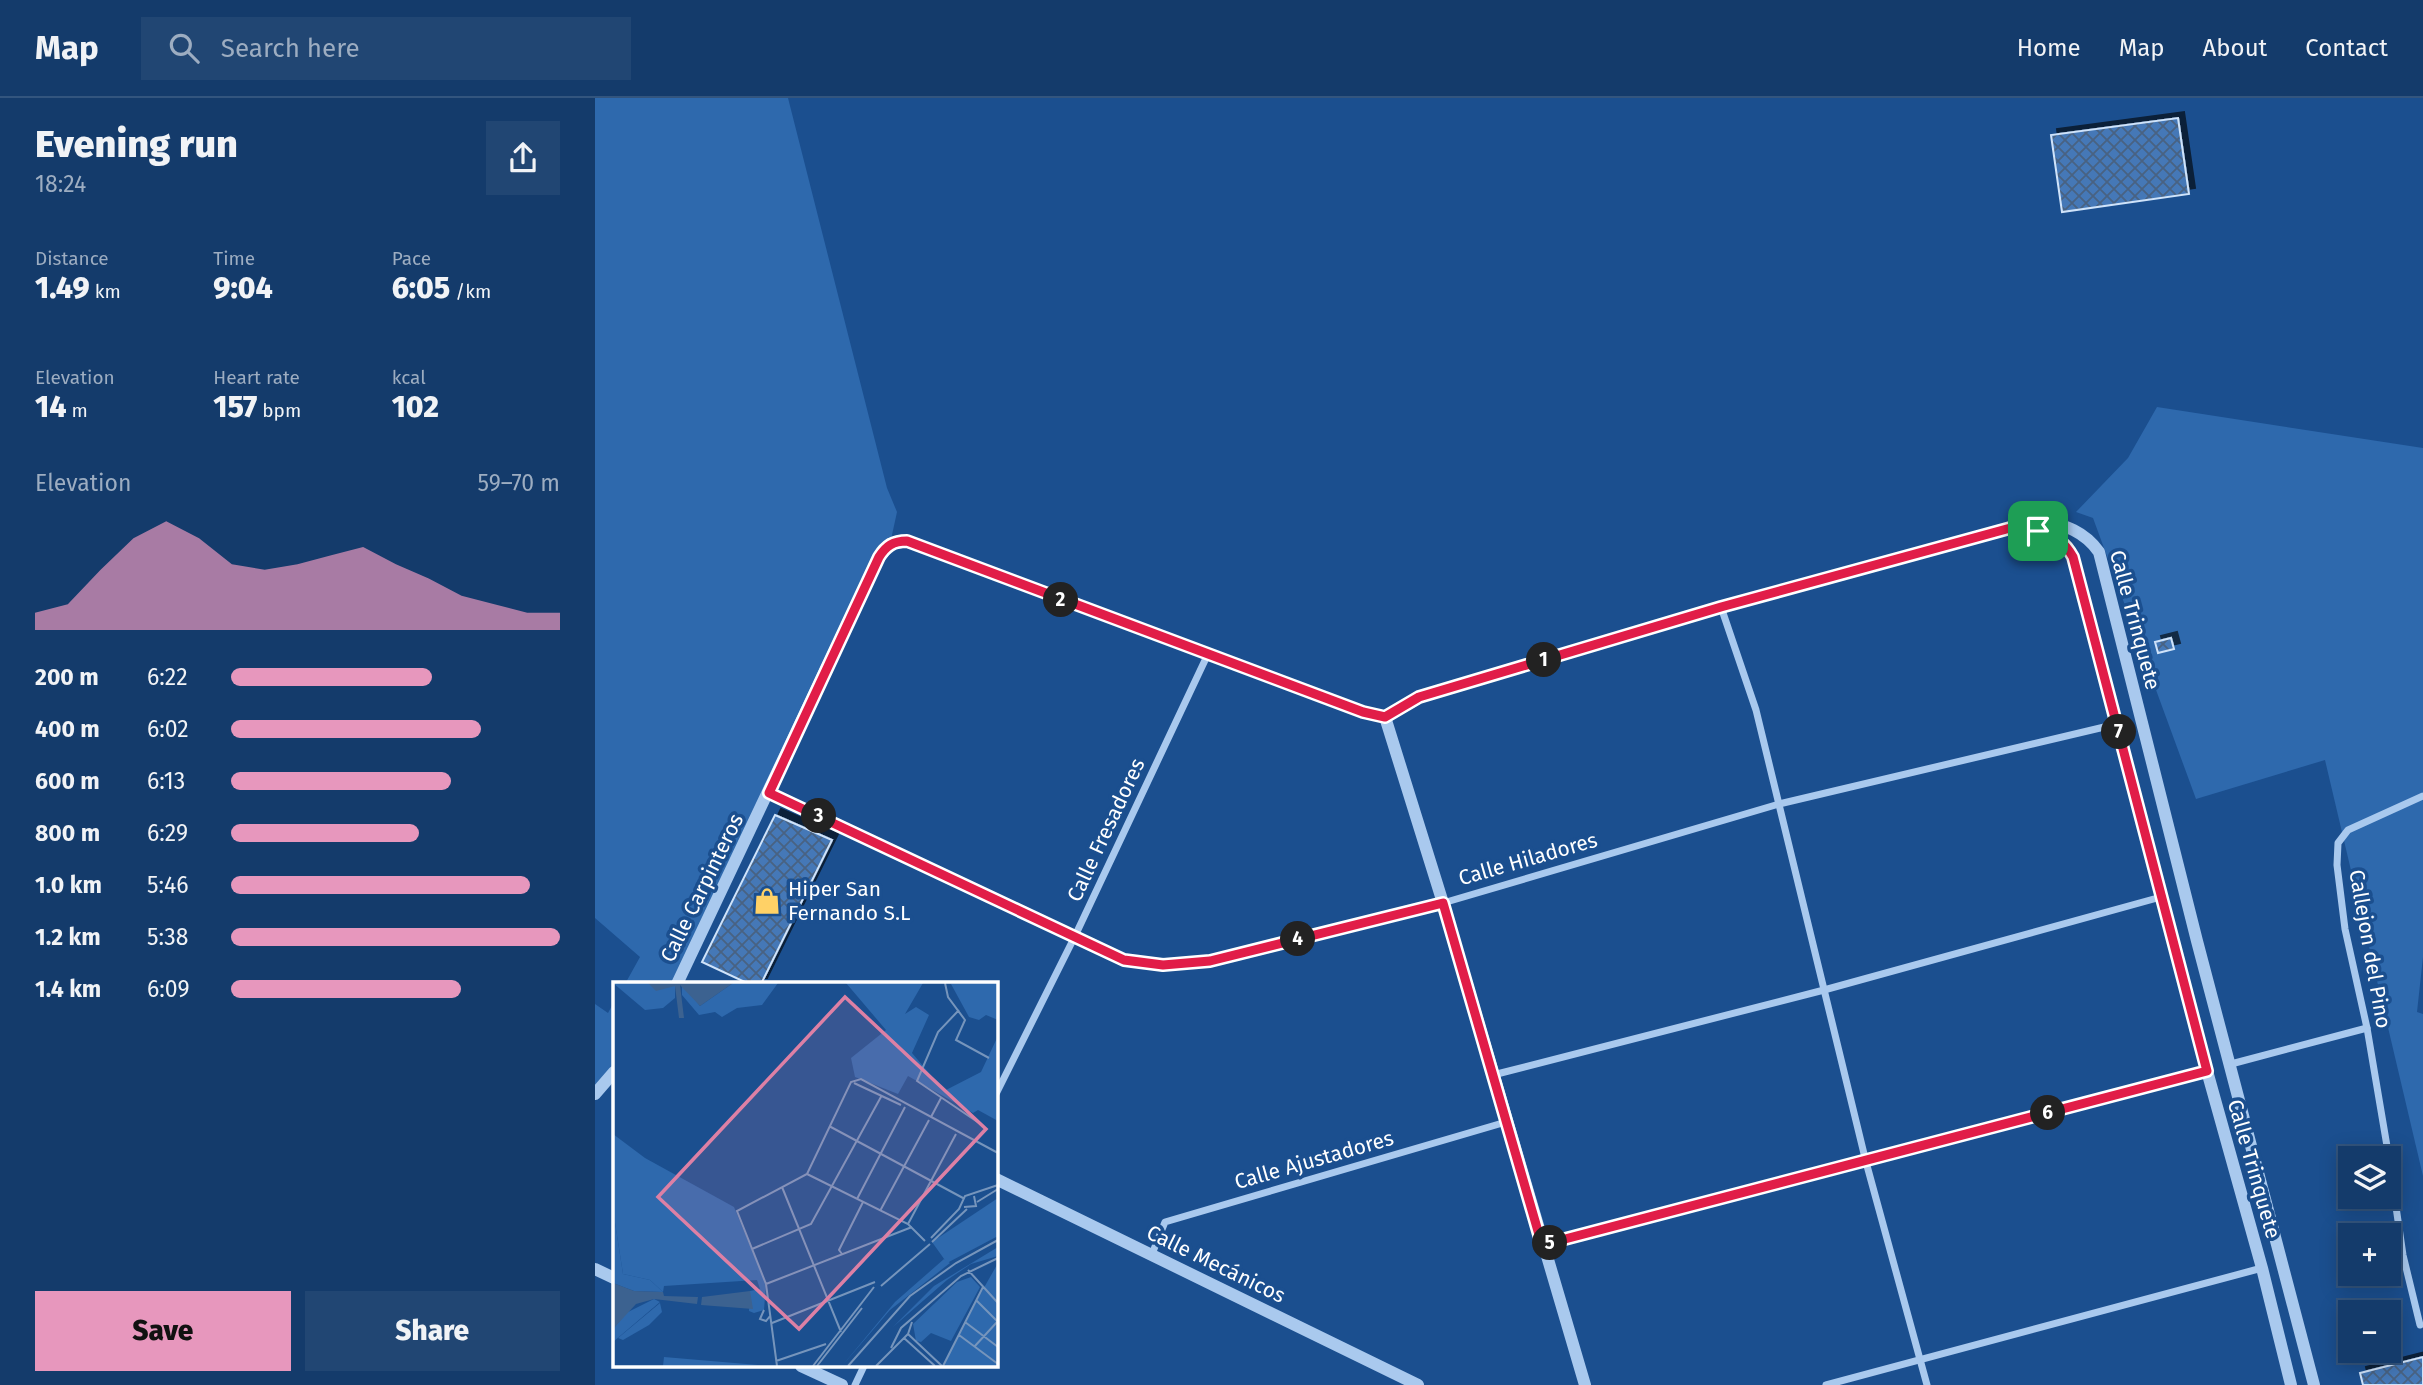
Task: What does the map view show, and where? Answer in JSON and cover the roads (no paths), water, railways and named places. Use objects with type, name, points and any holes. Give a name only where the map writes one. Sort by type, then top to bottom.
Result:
[{"type":"street","name":"Calle Trinquete","points":[[2025,524],[2038,518],[2062,524],[2082,533],[2099,552],[2315,1385]]},
{"type":"street","points":[[1207,656],[1363,712],[1385,717],[1419,697],[1721,607],[2025,524]]},
{"type":"street","name":"Calle Trinquete","points":[[2025,524],[2057,537],[2067,546],[2073,557],[2291,1385]]},
{"type":"street","name":"Calle Carpinteros","points":[[678,982],[879,557],[890,544],[907,541],[1207,656]]},
{"type":"street","points":[[1721,607],[1756,710],[1866,1162],[1927,1385]]},
{"type":"street","name":"Calle Fresadores","points":[[997,1092],[1075,936],[1207,656]]},
{"type":"street","points":[[1385,717],[1443,903],[1585,1385]]},
{"type":"street","name":"Calle Hiladores","points":[[769,793],[1124,960],[1163,965],[1210,961],[1443,903],[1779,804],[2117,724]]},
{"type":"street","name":"Callejon del Pino","points":[[2387,1146],[2367,1028],[2345,929],[2337,865],[2338,843],[2348,830],[2423,796]]},
{"type":"street","points":[[1492,1075],[1824,990],[2161,897]]},
{"type":"street","points":[[2231,1064],[2367,1028]]},
{"type":"street","points":[[1542,1245],[2207,1071]]},
{"type":"street","points":[[595,1094],[613,1073]]},
{"type":"street","name":"Calle Ajustadores","points":[[1152,1254],[1165,1222],[1506,1122]]},
{"type":"street","name":"Calle Mecánicos","points":[[997,1179],[1418,1385]]},
{"type":"street","name":"Callejon del Pino","points":[[2396,1209],[2403,1255],[2420,1325]]},
{"type":"street","points":[[1826,1385],[2262,1268]]},
{"type":"street","points":[[595,1269],[613,1278]]},
{"type":"street","points":[[805,1368],[842,1385]]},
{"type":"street","points":[[855,1385],[863,1368]]},
{"type":"place","name":"Hiper San Fernando S.L","points":[[767,901]]}]
